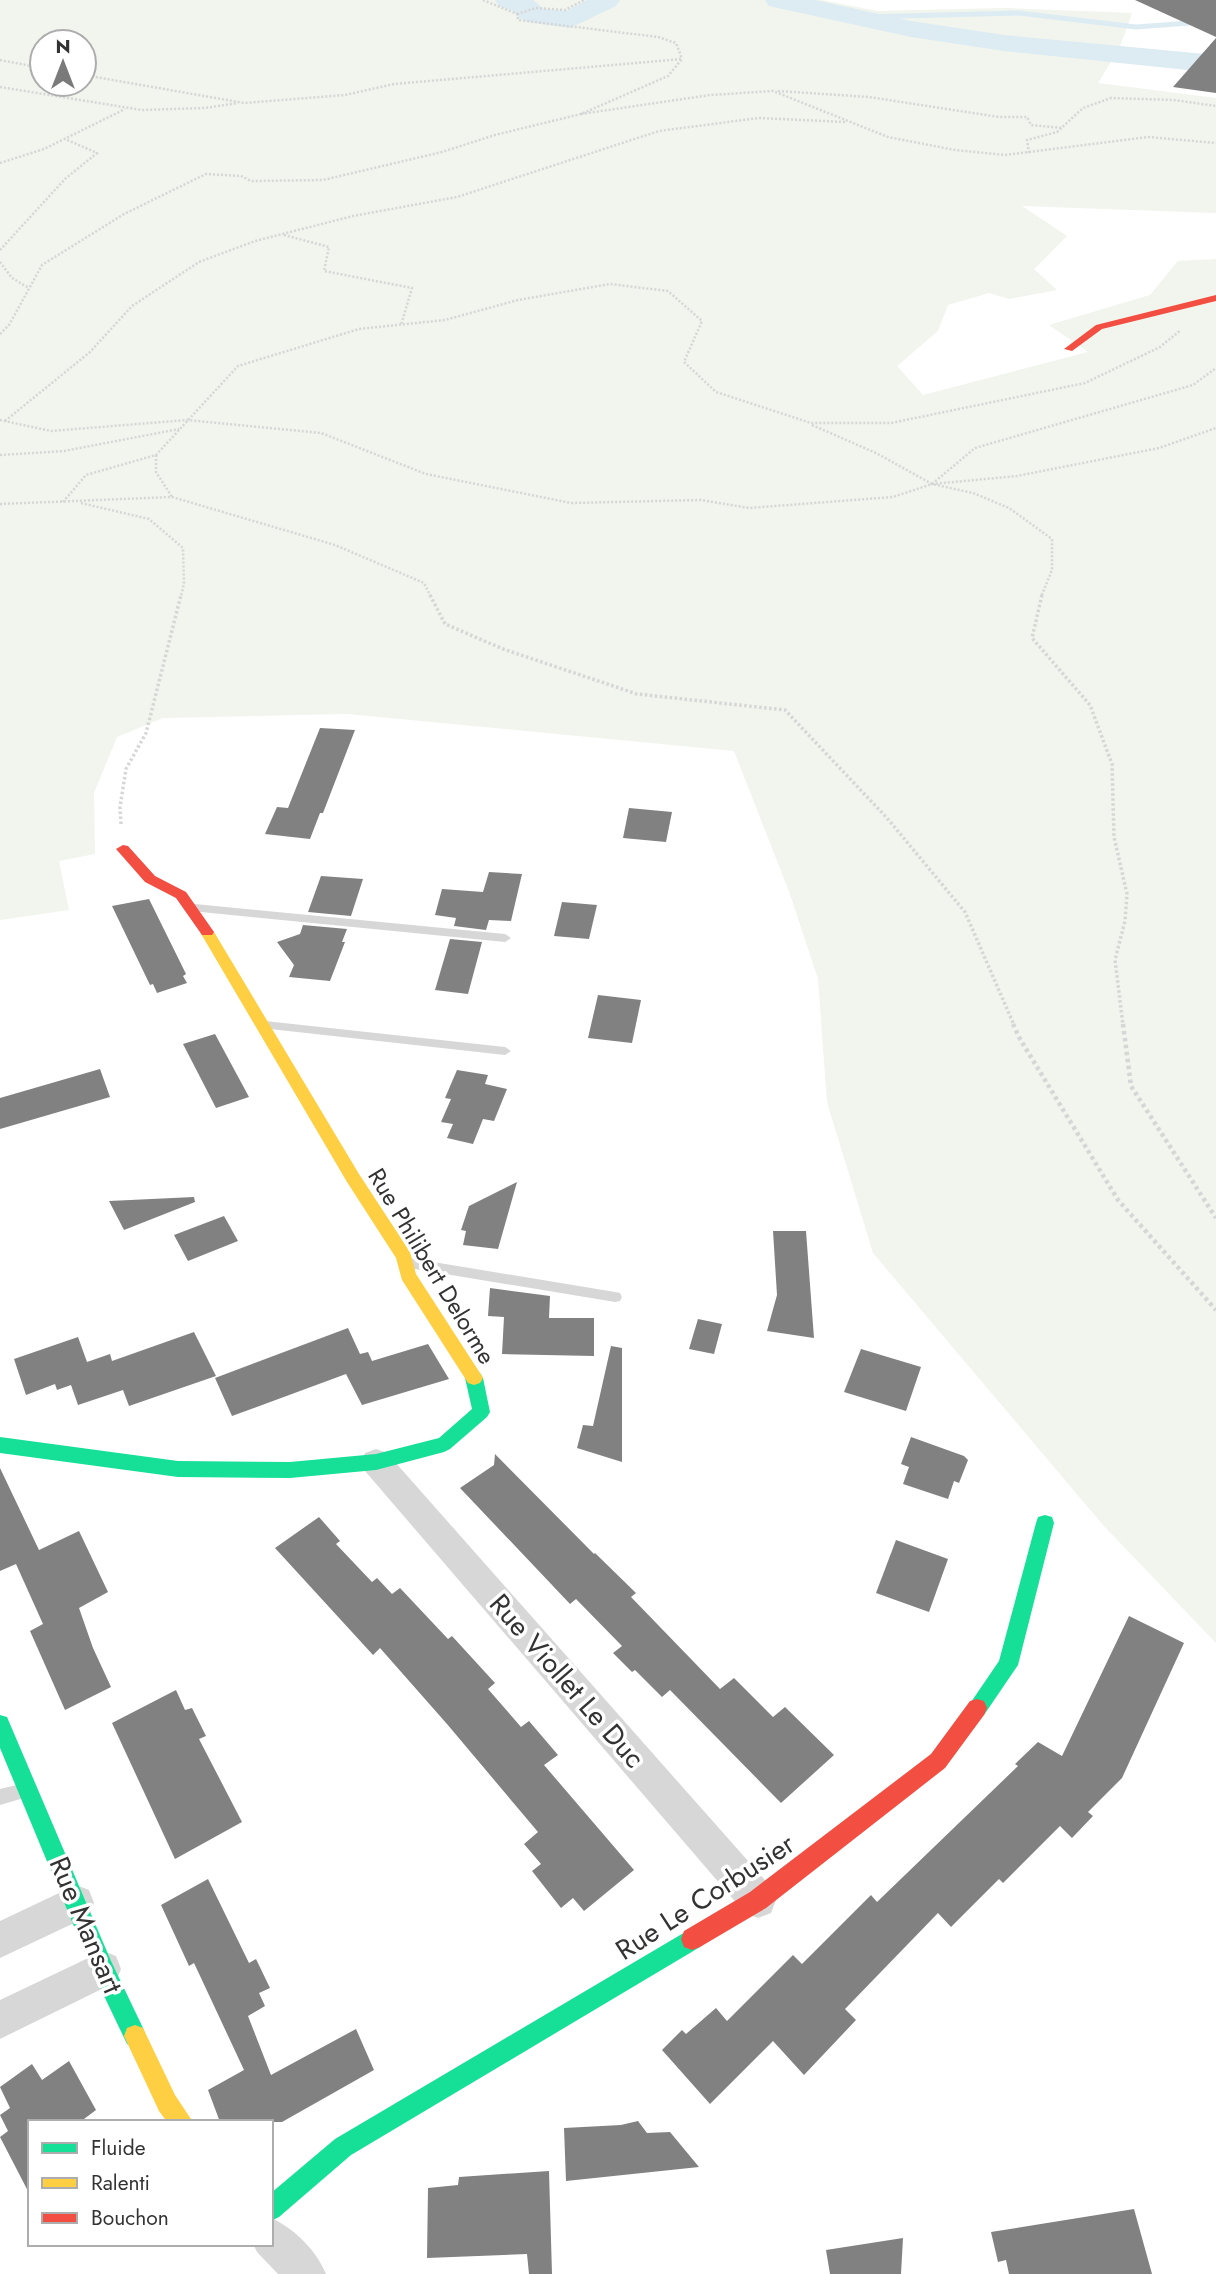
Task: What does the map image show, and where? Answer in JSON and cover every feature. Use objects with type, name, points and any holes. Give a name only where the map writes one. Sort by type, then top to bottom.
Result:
[{"type":"street","points":[[1069,349],[1099,327],[1216,298]]},
{"type":"street","name":"Rue Philibert Delorme","points":[[0,1446],[178,1469],[290,1470],[376,1462],[444,1444],[481,1412],[475,1380],[408,1276],[405,1262],[203,925],[181,895],[150,879],[123,849]]},
{"type":"street","name":"Rue Viollet Le Duc","points":[[376,1462],[758,1900]]},
{"type":"street","name":"Rue Le Corbusier","points":[[273,2207],[342,2147],[758,1900],[937,1761],[1008,1665],[1045,1523]]},
{"type":"street","name":"Rue Mansart","points":[[0,1724],[103,1969],[167,2103],[180,2120]]},
{"type":"street","points":[[0,1940],[76,1903]]},
{"type":"street","points":[[0,2020],[103,1969]]},
{"type":"street","points":[[273,2240],[306,2274]]},
{"type":"lane","points":[[189,907],[505,938]]},
{"type":"lane","points":[[261,1024],[505,1051]]},
{"type":"lane","points":[[405,1262],[615,1297]]},
{"type":"lane","points":[[0,1797],[28,1791]]},
{"type":"path","points":[[483,0],[517,14],[536,8],[565,10],[584,0]]},
{"type":"path","points":[[517,14],[519,20],[543,26],[653,34],[676,43],[682,59]]},
{"type":"path","points":[[0,87],[125,108],[205,108],[345,95],[394,84],[682,59]]},
{"type":"path","points":[[581,114],[668,76],[682,59]]},
{"type":"path","points":[[0,60],[28,65]]},
{"type":"path","points":[[98,77],[244,103]]},
{"type":"path","points":[[773,91],[887,137],[955,150],[1005,155],[1148,137],[1216,143]]},
{"type":"path","points":[[0,334],[9,325],[42,264],[124,214],[206,174],[241,176],[251,181],[323,180],[442,152],[495,135],[581,114],[710,95],[773,91],[869,97],[999,117],[1027,117],[1031,125],[1062,128]]},
{"type":"path","points":[[1029,153],[1027,140],[1057,132],[1083,108],[1111,98],[1174,100],[1216,106]]},
{"type":"path","points":[[0,163],[44,149],[125,108]]},
{"type":"path","points":[[2,421],[90,352],[132,306],[199,262],[281,234],[353,216],[457,197],[659,131],[760,118],[849,122]]},
{"type":"path","points":[[0,250],[65,179],[97,153],[65,139]]},
{"type":"path","points":[[281,234],[330,247],[324,271],[412,288],[401,325]]},
{"type":"path","points":[[0,262],[12,278],[29,288]]},
{"type":"path","points":[[63,502],[86,475],[156,455],[238,366],[359,329],[445,320],[518,300],[610,284],[668,291],[702,321],[684,362],[716,392],[806,422],[832,436],[876,453],[932,484],[973,493],[1009,508],[1052,539],[1052,570],[1041,597],[1032,638],[1090,705],[1112,764],[1114,837],[1127,894],[1125,921],[1115,960],[1131,1086],[1216,1218]]},
{"type":"path","points":[[806,422],[891,424],[1086,383],[1160,346],[1189,324]]},
{"type":"path","points":[[932,484],[975,448],[1193,385],[1216,369]]},
{"type":"path","points":[[2,421],[51,431],[187,420],[321,433],[425,474],[571,503],[701,500],[749,509],[893,497],[932,484],[1017,476],[1159,448],[1216,428]]},
{"type":"path","points":[[0,455],[64,451],[179,429]]},
{"type":"path","points":[[156,455],[156,472],[172,497]]},
{"type":"path","points":[[0,504],[172,497],[335,545],[424,583],[446,624],[503,649],[637,694],[785,710],[887,818],[965,912],[1020,1039],[1118,1200],[1216,1310]]},
{"type":"path","points":[[74,501],[149,519],[183,548],[184,583],[169,651],[146,733],[126,769],[120,807],[123,849]]},
{"type":"shaded area","points":[[0,0],[822,0],[877,11],[1006,8],[1132,13],[1119,49],[1098,83],[1216,98],[1216,213],[1022,206],[1067,236],[1034,269],[1057,290],[1009,299],[989,293],[948,305],[938,331],[897,366],[923,395],[1088,352],[1049,325],[1150,295],[1178,261],[1216,259],[1216,1643],[1103,1525],[873,1253],[827,1102],[818,979],[790,894],[734,751],[348,714],[163,718],[117,737],[94,793],[95,854],[59,861],[69,910],[0,920]]},
{"type":"building","points":[[1135,0],[1216,0],[1216,37]]},
{"type":"building","points":[[1216,38],[1216,93],[1173,87]]},
{"type":"building","points":[[320,728],[355,730],[310,839],[265,834],[277,807],[288,808]]},
{"type":"building","points":[[629,808],[672,812],[666,842],[623,838]]},
{"type":"building","points":[[489,872],[522,874],[511,921],[489,920],[486,930],[454,926],[456,918],[435,915],[442,889],[483,892]]},
{"type":"building","points":[[321,876],[363,879],[351,916],[308,912]]},
{"type":"building","points":[[149,899],[186,974],[183,976],[187,983],[157,993],[153,984],[150,985],[112,906]]},
{"type":"building","points":[[562,902],[597,905],[589,939],[554,936]]},
{"type":"building","points":[[303,925],[347,929],[342,942],[345,942],[330,981],[289,977],[294,965],[277,942],[300,934]]},
{"type":"building","points":[[450,939],[482,942],[468,994],[435,990]]},
{"type":"building","points":[[598,995],[641,1000],[632,1043],[588,1038]]},
{"type":"building","points":[[215,1034],[249,1097],[216,1108],[183,1044]]},
{"type":"building","points":[[100,1069],[110,1097],[0,1129],[0,1098]]},
{"type":"building","points":[[457,1070],[488,1075],[485,1084],[507,1089],[494,1121],[483,1119],[473,1144],[447,1138],[453,1124],[441,1122],[451,1099],[445,1098]]},
{"type":"building","points":[[517,1182],[498,1249],[463,1245],[466,1231],[461,1230],[469,1206]]},
{"type":"building","points":[[194,1197],[195,1202],[124,1230],[109,1201]]},
{"type":"building","points":[[224,1216],[238,1241],[188,1261],[174,1235]]},
{"type":"building","points":[[773,1231],[806,1231],[814,1338],[767,1331],[777,1295]]},
{"type":"building","points":[[490,1288],[550,1296],[549,1318],[594,1318],[594,1356],[502,1354],[504,1317],[488,1316]]},
{"type":"building","points":[[698,1319],[722,1324],[714,1354],[689,1349]]},
{"type":"building","points":[[348,1328],[360,1354],[368,1352],[372,1361],[428,1344],[449,1379],[362,1405],[346,1374],[232,1416],[215,1378]]},
{"type":"building","points":[[194,1332],[216,1376],[129,1406],[123,1390],[78,1405],[71,1385],[57,1390],[55,1384],[26,1395],[14,1359],[78,1337],[87,1362],[110,1354],[112,1361]]},
{"type":"building","points":[[611,1346],[622,1348],[622,1462],[577,1448],[583,1425],[593,1426]]},
{"type":"building","points":[[861,1349],[921,1367],[906,1411],[844,1392]]},
{"type":"building","points":[[911,1437],[964,1456],[968,1460],[959,1483],[954,1481],[948,1499],[903,1484],[909,1467],[901,1464]]},
{"type":"building","points":[[495,1454],[636,1593],[631,1597],[720,1689],[734,1678],[773,1717],[785,1707],[834,1755],[781,1803],[670,1690],[662,1697],[635,1670],[632,1672],[613,1653],[622,1646],[576,1599],[570,1604],[460,1488],[494,1465]]},
{"type":"building","points":[[0,1468],[39,1550],[79,1531],[108,1592],[79,1608],[111,1687],[65,1710],[30,1631],[43,1624],[16,1564],[0,1571]]},
{"type":"building","points":[[319,1517],[340,1541],[336,1544],[372,1582],[377,1578],[392,1594],[400,1588],[448,1639],[452,1636],[495,1683],[488,1689],[521,1727],[529,1721],[558,1755],[544,1765],[634,1870],[584,1911],[573,1898],[561,1908],[532,1871],[541,1864],[524,1844],[538,1832],[447,1724],[380,1648],[373,1655],[275,1548]]},
{"type":"building","points":[[896,1540],[948,1559],[929,1612],[876,1593]]},
{"type":"building","points":[[1129,1616],[1184,1643],[1122,1778],[1088,1812],[1093,1816],[1072,1838],[1060,1826],[1003,1883],[999,1879],[951,1927],[938,1913],[845,2009],[856,2020],[804,2075],[773,2041],[710,2104],[662,2050],[682,2030],[686,2034],[716,2008],[727,2021],[793,1955],[802,1964],[871,1895],[877,1902],[1018,1766],[1015,1764],[1038,1742],[1062,1756]]},
{"type":"building","points":[[176,1690],[185,1710],[192,1708],[206,1736],[199,1739],[242,1822],[175,1859],[112,1723]]},
{"type":"building","points":[[208,1879],[249,1963],[256,1959],[270,1988],[259,1993],[265,2006],[248,2016],[271,2075],[356,2029],[374,2070],[282,2122],[219,2120],[208,2090],[244,2070],[194,1963],[189,1966],[161,1905]]},
{"type":"building","points":[[69,2061],[96,2110],[83,2120],[28,2120],[28,2191],[0,2137],[8,2131],[0,2115],[10,2108],[0,2087],[32,2064],[42,2080]]},
{"type":"building","points":[[638,2121],[647,2133],[670,2132],[699,2167],[566,2181],[564,2128],[621,2125]]},
{"type":"building","points":[[549,2171],[552,2274],[529,2274],[527,2254],[427,2258],[428,2188],[458,2185],[459,2177]]},
{"type":"building","points":[[1134,2209],[1152,2274],[1009,2274],[1006,2260],[998,2262],[991,2232]]},
{"type":"building","points":[[903,2238],[901,2274],[830,2274],[826,2250]]},
{"type":"waterway","points":[[508,0],[523,5],[538,16],[570,20],[607,0]]},
{"type":"waterway","points":[[778,0],[911,29],[1004,43],[1216,64]]},
{"type":"waterway","points":[[864,17],[1019,13],[1136,27],[1216,21]]},
{"type":"traffic: fast","points":[[0,1445],[178,1469],[290,1470],[376,1462],[444,1444],[481,1412],[474,1378]]},
{"type":"traffic: fast","points":[[977,1708],[1008,1665],[1045,1523]]},
{"type":"traffic: fast","points":[[0,1724],[103,1969],[135,2036]]},
{"type":"traffic: fast","points":[[273,2207],[343,2147],[692,1939]]},
{"type":"traffic: slow","points":[[207,932],[353,1178],[404,1257],[408,1275],[474,1378]]},
{"type":"traffic: slow","points":[[135,2036],[167,2103],[180,2120]]},
{"type":"traffic: jam","points":[[1069,349],[1099,327],[1216,298]]},
{"type":"traffic: jam","points":[[123,849],[150,879],[181,895],[207,932]]},
{"type":"traffic: jam","points":[[692,1939],[758,1900],[938,1761],[977,1708]]}]
